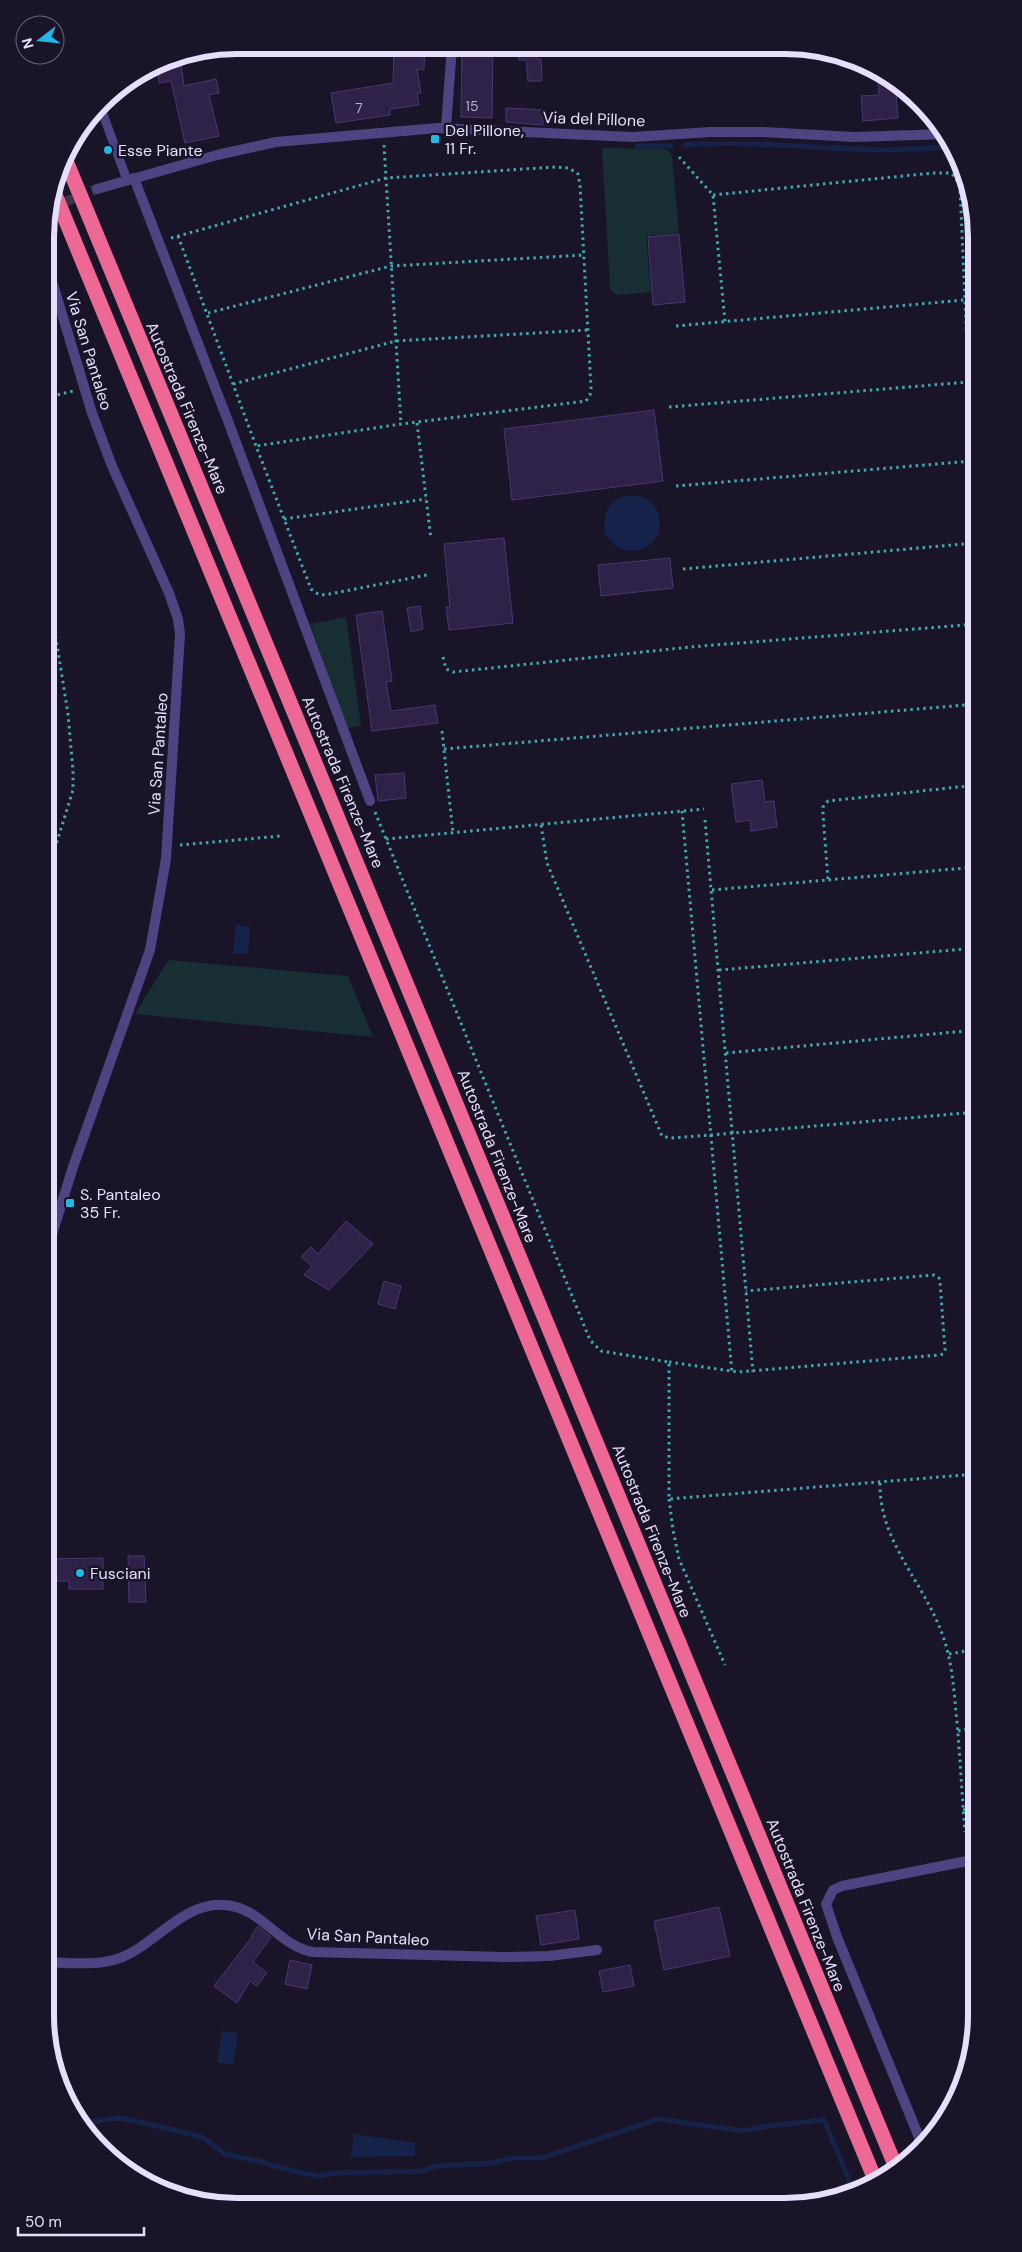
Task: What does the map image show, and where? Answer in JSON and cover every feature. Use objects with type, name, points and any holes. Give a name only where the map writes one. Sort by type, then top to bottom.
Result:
[{"type":"highway","name":"Autostrada Firenze-Mare","points":[[68,166],[894,2162]]},
{"type":"highway","points":[[57,200],[873,2176]]},
{"type":"street","points":[[446,127],[451,54]]},
{"type":"street","name":"Via del Pillone","points":[[97,190],[130,179],[238,150],[276,142],[446,127],[634,137],[711,132],[764,132],[854,137],[937,134]]},
{"type":"street","points":[[130,179],[228,421],[370,801]]},
{"type":"street","name":"Via San Pantaleo","points":[[54,288],[84,388],[112,466],[160,572],[180,627],[167,846],[150,950],[79,1150],[54,1229]]},
{"type":"street","points":[[921,2139],[836,1937],[826,1904],[833,1890],[842,1886],[968,1861]]},
{"type":"street","name":"Via San Pantaleo","points":[[54,1962],[104,1961],[120,1958],[195,1911],[220,1905],[236,1907],[250,1913],[265,1922],[294,1946],[313,1952],[504,1957],[549,1956],[597,1950]]},
{"type":"lane","points":[[102,112],[130,179]]},
{"type":"path","points":[[384,144],[401,424]]},
{"type":"path","points":[[679,157],[713,195],[725,322]]},
{"type":"path","points":[[168,239],[386,178],[555,167],[569,168],[578,174],[591,392],[586,401],[401,424],[256,446]]},
{"type":"path","points":[[669,407],[968,382],[960,188],[955,176],[949,173],[933,172],[713,195]]},
{"type":"path","points":[[178,236],[307,581],[312,589],[318,594],[325,595],[427,575]]},
{"type":"path","points":[[208,313],[391,266],[584,255]]},
{"type":"path","points":[[676,326],[964,300]]},
{"type":"path","points":[[233,384],[396,341],[588,330]]},
{"type":"path","points":[[54,396],[84,388]]},
{"type":"path","points":[[417,422],[431,539]]},
{"type":"path","points":[[676,486],[968,461]]},
{"type":"path","points":[[284,519],[426,499]]},
{"type":"path","points":[[683,569],[968,544]]},
{"type":"path","points":[[443,657],[446,669],[453,672],[690,647],[968,625]]},
{"type":"path","points":[[54,626],[68,714],[73,771],[73,790],[54,851]]},
{"type":"path","points":[[444,749],[968,705]]},
{"type":"path","points":[[442,731],[453,833]]},
{"type":"path","points":[[828,879],[823,815],[823,807],[828,801],[968,787]]},
{"type":"path","points":[[370,801],[590,1340],[601,1351],[732,1373],[943,1354],[945,1347],[940,1282],[939,1278],[930,1275],[746,1291]]},
{"type":"path","points":[[386,840],[704,809]]},
{"type":"path","points":[[682,812],[732,1373]]},
{"type":"path","points":[[705,820],[753,1372]]},
{"type":"path","points":[[541,825],[547,863],[659,1133],[666,1138],[733,1134],[968,1113]]},
{"type":"path","points":[[167,846],[281,836]]},
{"type":"path","points":[[712,890],[968,868]]},
{"type":"path","points":[[719,970],[968,949]]},
{"type":"path","points":[[726,1052],[968,1031]]},
{"type":"path","points":[[669,1362],[670,1499],[673,1530],[679,1558],[725,1665]]},
{"type":"path","points":[[670,1499],[968,1475]]},
{"type":"path","points":[[880,1483],[880,1508],[885,1524],[898,1551],[928,1601],[948,1654],[953,1680],[965,1832]]},
{"type":"path","points":[[948,1654],[968,1650]]},
{"type":"path","points":[[957,1731],[968,1729]]},
{"type":"path","points":[[963,1810],[968,1809]]},
{"type":"green space","points":[[602,148],[663,149],[668,150],[672,155],[679,233],[646,236],[651,292],[616,295],[610,289]]},
{"type":"green space","points":[[346,617],[361,726],[347,728],[310,624]]},
{"type":"green space","points":[[168,960],[348,976],[373,1037],[135,1014]]},
{"type":"water","points":[[632,495],[643,497],[652,503],[658,512],[660,523],[658,534],[652,543],[643,549],[632,551],[621,549],[612,543],[606,534],[604,523],[606,512],[612,503],[621,497]]},
{"type":"water","points":[[236,925],[250,927],[248,954],[233,953]]},
{"type":"water","points":[[222,2031],[238,2033],[233,2065],[217,2062]]},
{"type":"water","points":[[354,2134],[415,2143],[415,2156],[351,2157]]},
{"type":"building","points":[[394,54],[425,54],[424,70],[417,69],[421,93],[417,93],[419,105],[390,109],[390,115],[336,123],[331,93],[393,83]]},
{"type":"building","points":[[462,54],[493,54],[492,118],[461,117]]},
{"type":"building","points":[[519,54],[537,54],[537,59],[541,59],[542,81],[528,81],[526,60],[519,60]]},
{"type":"building","points":[[181,64],[184,86],[216,79],[219,93],[209,95],[219,136],[185,143],[171,81],[159,83],[158,72],[174,65]]},
{"type":"building","points":[[878,81],[881,81],[896,91],[898,118],[863,121],[861,96],[879,95]]},
{"type":"building","points":[[506,108],[543,110],[543,125],[506,122]]},
{"type":"building","points":[[679,234],[685,302],[653,305],[648,237]]},
{"type":"building","points":[[654,410],[663,481],[512,500],[504,429]]},
{"type":"building","points":[[504,538],[513,623],[449,630],[446,607],[450,607],[444,544]]},
{"type":"building","points":[[670,558],[673,588],[601,596],[598,565]]},
{"type":"building","points":[[420,606],[423,629],[411,632],[407,608]]},
{"type":"building","points":[[382,611],[392,681],[386,682],[391,711],[435,705],[438,723],[372,731],[356,615]]},
{"type":"building","points":[[404,773],[406,798],[378,801],[375,775]]},
{"type":"building","points":[[762,780],[765,802],[774,801],[777,827],[751,831],[750,820],[736,822],[731,784]]},
{"type":"building","points":[[346,1221],[373,1244],[329,1290],[304,1275],[312,1266],[301,1257],[311,1247],[318,1254]]},
{"type":"building","points":[[384,1281],[401,1286],[395,1309],[378,1304]]},
{"type":"building","points":[[128,1556],[144,1556],[146,1602],[129,1602]]},
{"type":"building","points":[[103,1558],[103,1589],[69,1589],[69,1581],[54,1581],[54,1559]]},
{"type":"building","points":[[719,1907],[730,1956],[664,1970],[654,1921]]},
{"type":"building","points":[[575,1910],[579,1939],[541,1945],[536,1916]]},
{"type":"building","points":[[258,1926],[271,1937],[253,1962],[267,1973],[257,1986],[250,1981],[237,2003],[214,1986],[252,1937]]},
{"type":"building","points":[[290,1960],[312,1965],[307,1989],[285,1984]]},
{"type":"building","points":[[630,1965],[634,1986],[603,1992],[599,1971]]},
{"type":"waterway","points":[[685,145],[758,144],[880,150],[945,147]]},
{"type":"waterway","points":[[637,146],[671,146]]},
{"type":"waterway","points":[[88,2122],[118,2118],[191,2134],[204,2138],[225,2154],[319,2176],[335,2173],[423,2171],[436,2166],[491,2163],[513,2158],[541,2158],[658,2119],[743,2131],[766,2126],[824,2120],[851,2186]]},
{"type":"tunnel","points":[[56,205],[97,189]]},
{"type":"place","name":"Del Pillone, 11 Fr.","points":[[435,139]]},
{"type":"place","name":"Esse Piante","points":[[108,150]]},
{"type":"place","name":"S. Pantaleo 35 Fr.","points":[[70,1203]]},
{"type":"place","name":"Fusciani","points":[[80,1573]]}]
